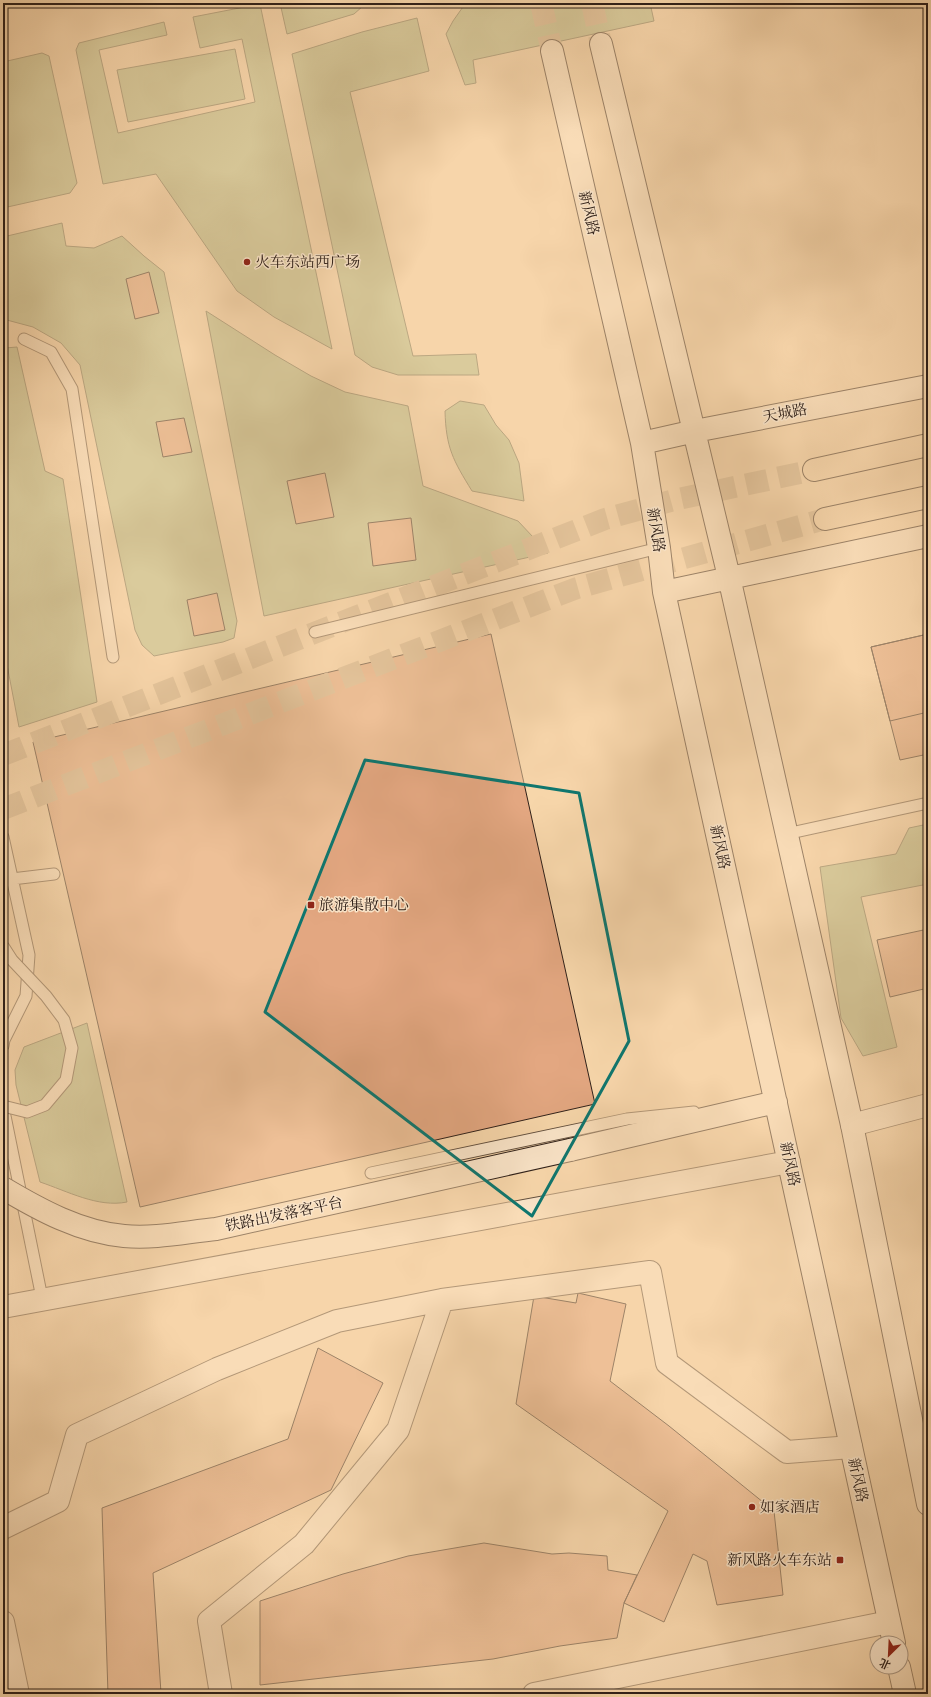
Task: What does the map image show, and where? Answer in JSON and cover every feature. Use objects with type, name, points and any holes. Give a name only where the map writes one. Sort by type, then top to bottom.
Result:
[{"type":"main road","points":[[601,44],[729,578],[852,1125],[928,1504]]},
{"type":"main road","name":"新风路","points":[[552,51],[642,443],[659,548],[664,592],[892,1635]]},
{"type":"main road","name":"天城路","points":[[642,443],[694,431],[928,386]]},
{"type":"main road","points":[[814,470],[928,445]]},
{"type":"main road","points":[[825,519],[928,497]]},
{"type":"main road","points":[[664,592],[928,536]]},
{"type":"main road","name":"铁路出发落客平台","points":[[3,1188],[38,1209],[80,1227],[124,1236],[161,1235],[216,1229],[570,1150],[776,1102]]},
{"type":"main road","points":[[852,1125],[928,1105]]},
{"type":"main road","points":[[3,1307],[42,1298],[789,1162]]},
{"type":"main road","points":[[3,1528],[58,1501],[77,1434],[217,1369],[337,1321],[442,1300],[650,1272],[668,1363],[787,1452],[851,1447]]},
{"type":"main road","points":[[221,1694],[209,1621],[304,1544],[398,1430],[442,1300]]},
{"type":"main road","points":[[3,1622],[18,1694]]},
{"type":"main road","points":[[534,1694],[889,1622]]},
{"type":"main road","points":[[901,1675],[905,1694]]},
{"type":"lane","points":[[24,339],[51,352],[72,389],[113,656]]},
{"type":"lane","points":[[314,632],[659,548]]},
{"type":"lane","points":[[786,834],[928,803]]},
{"type":"lane","points":[[3,837],[29,955],[26,996],[4,1040],[3,1046]]},
{"type":"lane","points":[[12,879],[54,874]]},
{"type":"lane","points":[[3,946],[12,960],[46,996],[64,1020],[72,1048],[66,1080],[45,1105],[27,1112],[3,1106],[42,1298]]},
{"type":"lane","points":[[370,1173],[627,1119],[776,1102]]},
{"type":"highlighted area","points":[[365,760],[579,793],[629,1041],[532,1216],[265,1012]]},
{"type":"green space","points":[[280,3],[352,3],[363,6],[354,14],[287,34]]},
{"type":"green space","points":[[650,3],[654,21],[473,60],[476,83],[465,85],[446,34],[465,4]]},
{"type":"green space","points":[[260,4],[332,349],[274,317],[237,291],[156,174],[103,184],[76,50],[79,43],[164,22],[167,35],[99,50],[118,133],[255,102],[242,39],[200,48],[193,17]]},
{"type":"green space","points":[[417,18],[429,71],[350,92],[413,356],[476,354],[479,375],[398,375],[372,367],[355,355],[292,54],[362,32]]},
{"type":"green space","points":[[235,49],[245,99],[128,122],[117,70]]},
{"type":"green space","points":[[42,53],[49,56],[77,183],[70,193],[3,208],[3,62]]},
{"type":"green space","points":[[62,223],[66,246],[94,248],[122,236],[164,272],[237,621],[234,638],[223,642],[154,656],[142,645],[135,630],[80,365],[61,343],[33,327],[3,319],[3,237]]},
{"type":"green space","points":[[206,311],[311,376],[345,392],[408,406],[423,486],[518,521],[548,553],[264,616]]},
{"type":"green space","points":[[3,342],[5,348],[17,347],[45,471],[63,479],[97,702],[19,727],[3,644]]},
{"type":"green space","points":[[460,401],[484,405],[496,425],[509,440],[519,463],[524,501],[472,491],[455,462],[447,435],[445,411]]},
{"type":"green space","points":[[928,824],[928,884],[861,897],[897,1047],[863,1056],[841,1018],[820,867],[896,854],[909,828]]},
{"type":"green space","points":[[87,1023],[127,1202],[105,1203],[94,1201],[40,1182],[16,1085],[15,1070],[24,1047]]},
{"type":"building","points":[[149,272],[159,313],[135,319],[126,279]]},
{"type":"building","points":[[184,418],[192,452],[163,457],[156,422]]},
{"type":"building","points":[[325,473],[334,517],[296,524],[287,481]]},
{"type":"building","points":[[411,518],[416,560],[373,566],[368,523]]},
{"type":"building","points":[[217,593],[225,630],[194,636],[187,600]]},
{"type":"building","name":"旅游集散中心","points":[[491,634],[595,1104],[140,1207],[33,742]]},
{"type":"building","points":[[928,634],[928,754],[900,760],[871,647]]},
{"type":"building","points":[[928,634],[928,712],[890,721],[871,647]]},
{"type":"building","points":[[928,929],[928,988],[890,997],[877,940]]},
{"type":"building","points":[[578,1293],[626,1304],[610,1381],[669,1426],[774,1511],[783,1595],[717,1605],[707,1561],[693,1554],[664,1622],[624,1603],[668,1511],[516,1404],[534,1296],[576,1303]]},
{"type":"building","points":[[318,1348],[383,1383],[331,1490],[153,1573],[161,1693],[108,1694],[102,1508],[288,1439]]},
{"type":"building","points":[[484,1543],[552,1554],[569,1553],[607,1556],[608,1570],[637,1575],[624,1603],[617,1638],[560,1646],[493,1659],[260,1685],[260,1601],[343,1574],[408,1556]]},
{"type":"tunnel","points":[[541,3],[552,51]]},
{"type":"tunnel","points":[[592,3],[601,44]]},
{"type":"tunnel","points":[[3,755],[605,519],[674,500],[814,470]]},
{"type":"tunnel","points":[[3,809],[577,588],[825,519]]},
{"type":"place","name":"火车东站西广场","points":[[247,262]]},
{"type":"place","name":"旅游集散中心","points":[[311,905]]},
{"type":"place","name":"如家酒店","points":[[752,1507]]},
{"type":"place","name":"新风路火车东站","points":[[840,1560]]}]
